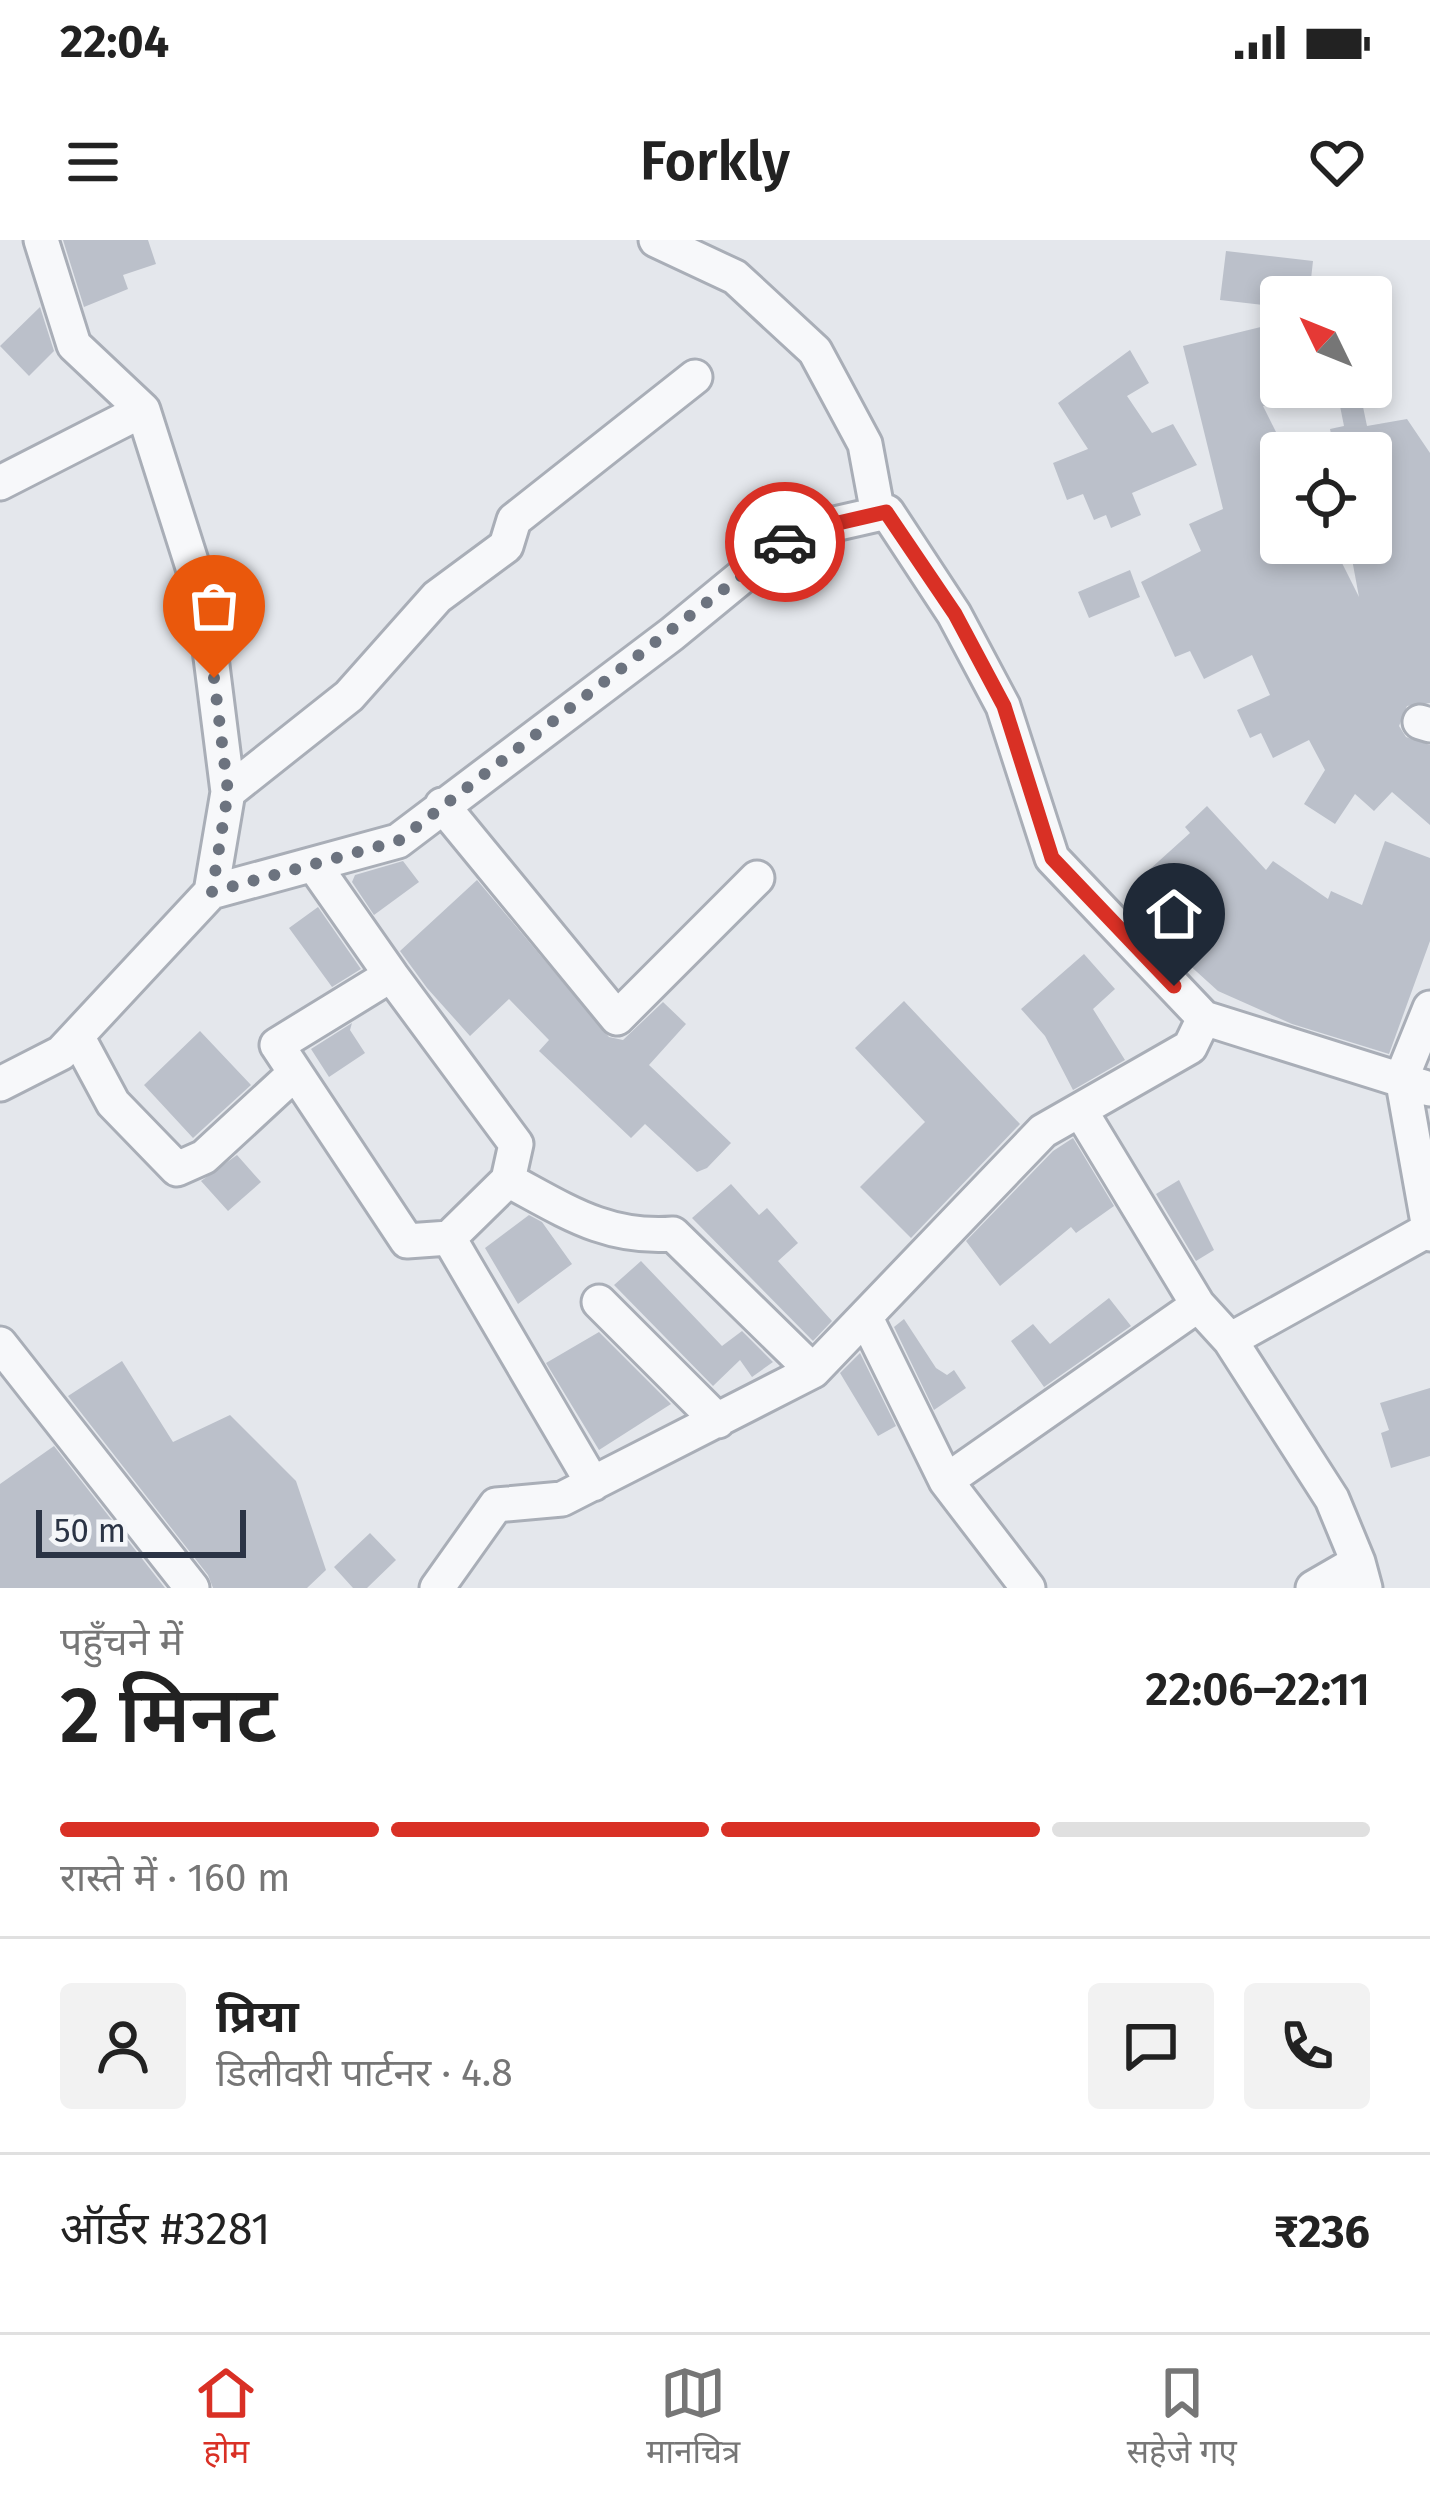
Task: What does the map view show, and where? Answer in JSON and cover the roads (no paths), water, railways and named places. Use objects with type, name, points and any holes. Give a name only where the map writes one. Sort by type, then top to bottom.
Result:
[{"type":"street","points":[[41,240],[74,345],[143,410],[204,602],[228,792],[212,892]]},
{"type":"street","points":[[656,240],[735,277],[815,351],[865,444],[878,514]]},
{"type":"street","points":[[228,792],[349,696],[437,597],[506,546],[514,520],[695,377]]},
{"type":"street","points":[[0,483],[143,410]]},
{"type":"street","points":[[0,1084],[61,1054],[212,892],[398,841],[672,634],[795,533],[886,512],[955,614],[1004,706],[1052,858],[1204,1018],[1416,1083]]},
{"type":"street","points":[[442,805],[617,1018],[757,878]]},
{"type":"street","points":[[314,866],[516,1144],[508,1180],[449,1238],[407,1241],[277,1045],[391,975]]},
{"type":"street","points":[[1230,1340],[1430,1231],[1416,1083],[1430,1008]]},
{"type":"street","points":[[437,1588],[496,1505],[562,1499],[813,1371],[867,1320],[1043,1131],[1190,1047],[1204,1018]]},
{"type":"street","points":[[77,1036],[113,1103],[177,1169],[204,1157],[295,1073]]},
{"type":"street","points":[[1080,1110],[1198,1305],[1230,1340],[1332,1499],[1361,1575],[1313,1588]]},
{"type":"street","points":[[508,1180],[608,1231],[633,1237],[673,1234],[813,1371]]},
{"type":"street","points":[[449,1238],[593,1484]]},
{"type":"street","points":[[599,1302],[718,1421]]},
{"type":"street","points":[[946,1481],[1198,1305]]},
{"type":"street","points":[[867,1320],[946,1481],[1028,1588]]},
{"type":"street","points":[[0,1344],[192,1588]]}]
